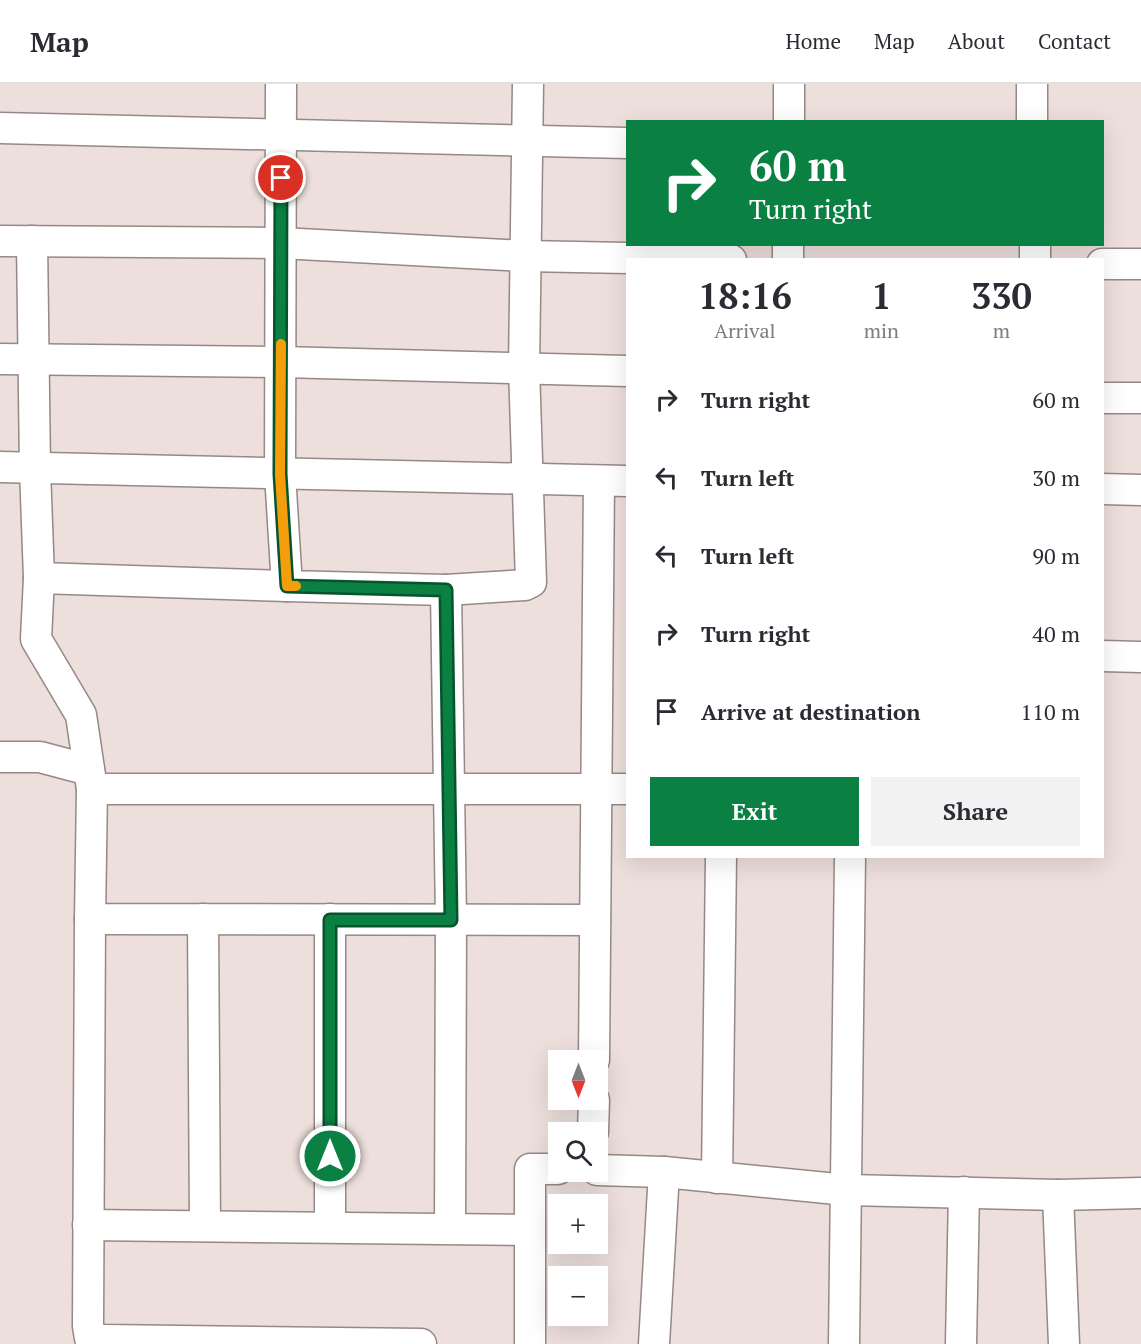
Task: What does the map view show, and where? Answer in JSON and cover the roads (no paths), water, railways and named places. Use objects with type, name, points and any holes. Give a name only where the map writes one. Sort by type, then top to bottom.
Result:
[{"type":"street","points":[[281,84],[280,474],[287,586]]},
{"type":"street","points":[[39,578],[446,590],[525,585],[531,582],[524,368],[528,84]]},
{"type":"street","points":[[789,84],[789,120]]},
{"type":"street","points":[[1032,84],[1032,120]]},
{"type":"street","points":[[0,128],[626,142]]},
{"type":"street","points":[[0,241],[281,243],[525,256],[628,258]]},
{"type":"street","points":[[32,241],[39,578],[36,639],[81,715],[91,780],[88,1225],[90,1338],[421,1344]]},
{"type":"street","points":[[1104,264],[1141,264]]},
{"type":"street","points":[[0,359],[281,362],[626,370]]},
{"type":"street","points":[[1104,398],[1141,398]]},
{"type":"street","points":[[0,467],[613,481],[597,788],[594,1050]]},
{"type":"street","points":[[1104,489],[1141,490]]},
{"type":"street","points":[[446,590],[451,920],[450,1228]]},
{"type":"street","points":[[1104,656],[1141,657]]},
{"type":"street","points":[[0,757],[40,757],[91,780],[448,788],[626,789]]},
{"type":"street","points":[[717,1178],[721,858]]},
{"type":"street","points":[[844,1344],[850,858]]},
{"type":"street","points":[[90,919],[595,920]]},
{"type":"street","points":[[203,919],[205,1226]]},
{"type":"street","points":[[330,920],[330,1227]]},
{"type":"street","points":[[530,1344],[530,1168],[548,1169]]},
{"type":"street","points":[[608,1170],[664,1172],[847,1190],[1058,1195],[1141,1193]]},
{"type":"street","points":[[654,1344],[664,1172]]},
{"type":"street","points":[[961,1344],[964,1192]]},
{"type":"street","points":[[1058,1195],[1064,1344]]},
{"type":"street","points":[[88,1225],[529,1230]]}]
